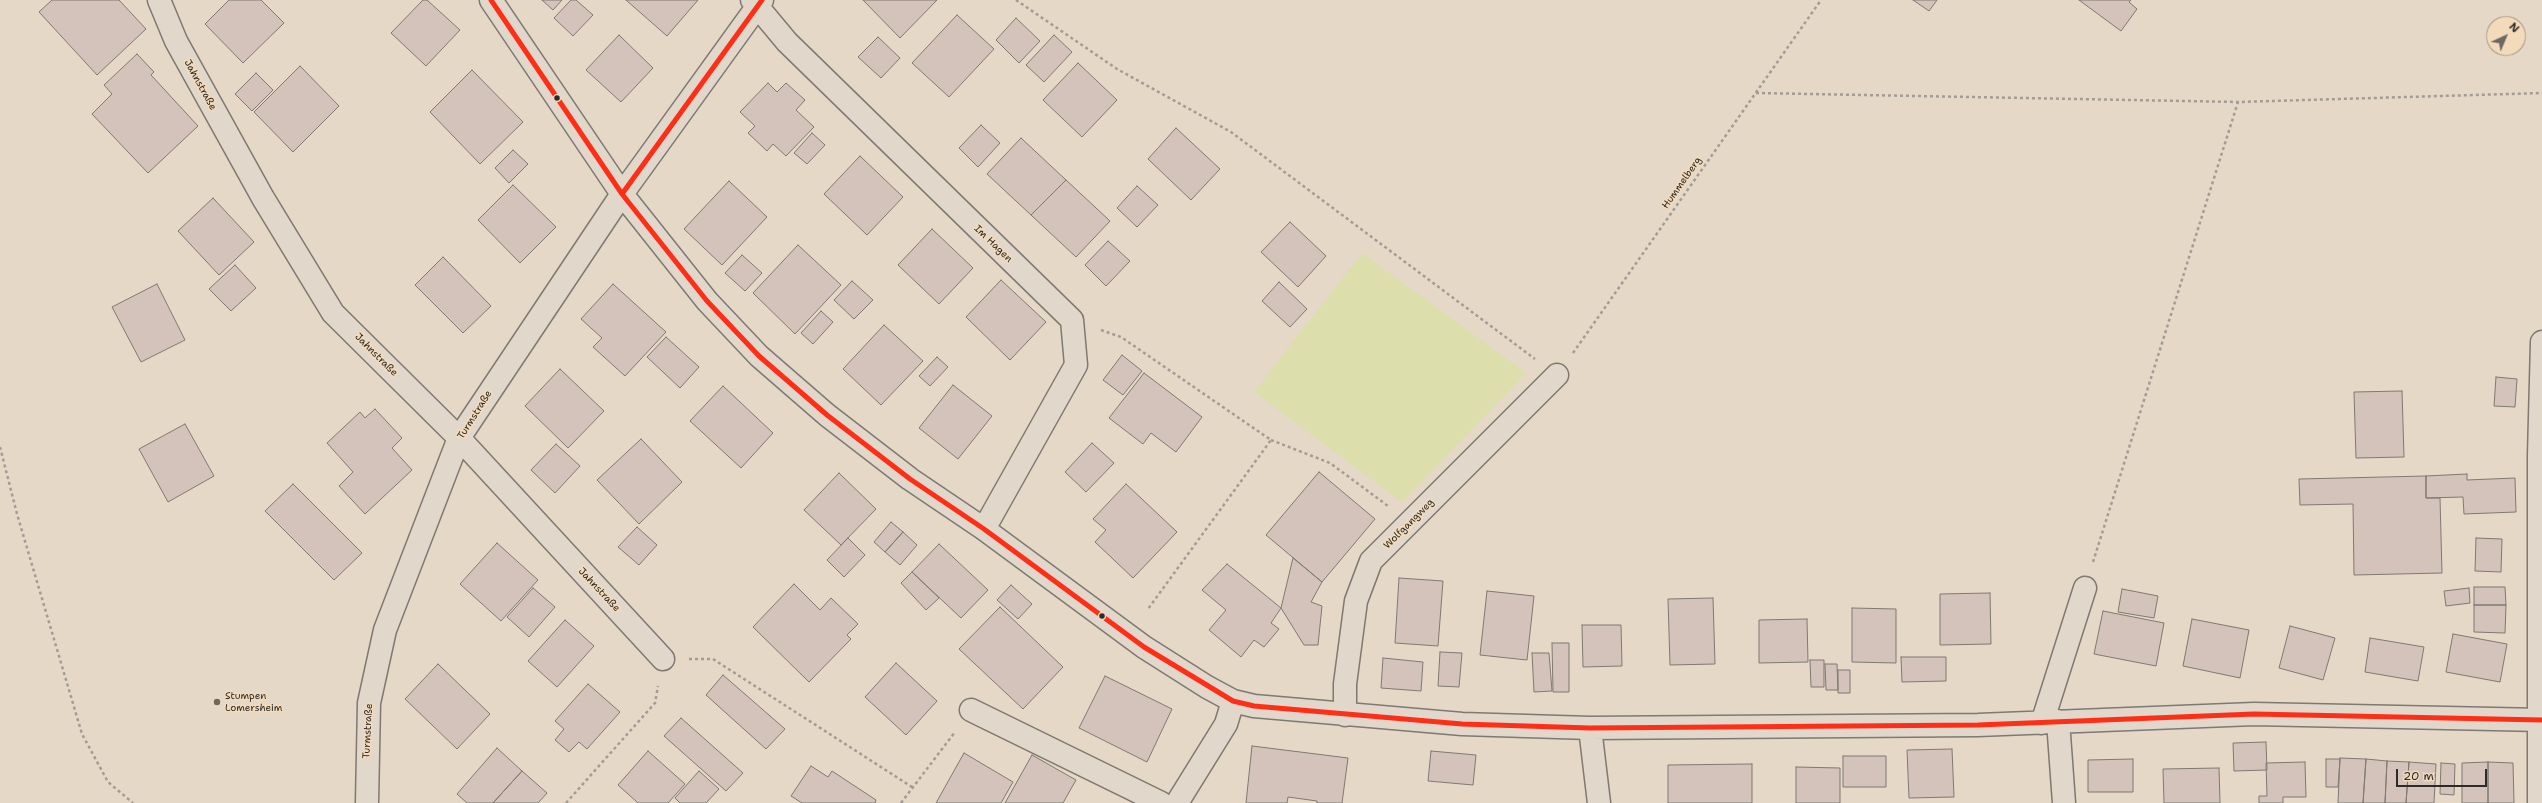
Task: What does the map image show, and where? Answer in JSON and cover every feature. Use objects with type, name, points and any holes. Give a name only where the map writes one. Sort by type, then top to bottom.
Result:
[{"type":"street","name":"Jahnstraße","points":[[159,0],[176,41],[263,198],[333,313],[459,438],[664,659]]},
{"type":"street","points":[[491,0],[622,194],[707,301],[759,356],[827,416],[910,479],[984,530],[1144,647],[1207,688],[1233,701],[1254,706],[1462,724],[1590,728],[2050,722],[2254,714],[2541,720]]},
{"type":"street","name":"Turmstraße","points":[[367,803],[368,703],[385,630],[459,438],[622,194],[757,2]]},
{"type":"street","name":"Im Hagen","points":[[757,2],[787,42],[1072,320]]},
{"type":"street","points":[[984,530],[1076,365],[1072,320]]},
{"type":"street","points":[[2539,803],[2541,720],[2541,481],[2539,455],[2542,342]]},
{"type":"street","name":"Wolfgangweg","points":[[1345,715],[1346,684],[1356,601],[1371,561],[1557,375]]},
{"type":"street","points":[[2064,803],[2050,722],[2085,588]]},
{"type":"street","points":[[1177,803],[1226,724],[1233,701]]},
{"type":"street","points":[[972,710],[1161,803]]},
{"type":"street","points":[[1590,728],[1599,803]]},
{"type":"path","points":[[1016,0],[1117,69],[1230,132],[1557,375]]},
{"type":"path","name":"Hummelberg","points":[[1557,375],[1821,0]]},
{"type":"path","points":[[1755,93],[2238,102],[2542,93]]},
{"type":"path","points":[[2085,588],[2238,102]]},
{"type":"path","points":[[1072,320],[1121,337],[1271,440],[1330,463],[1410,523]]},
{"type":"path","points":[[1148,609],[1271,440]]},
{"type":"path","points":[[0,447],[17,514],[82,734],[108,782],[133,803]]},
{"type":"path","points":[[566,803],[655,703],[664,659],[714,659],[912,787]]},
{"type":"path","points":[[901,803],[972,710]]},
{"type":"green space","points":[[1362,253],[1526,373],[1402,502],[1254,392]]},
{"type":"building","points":[[52,0],[119,0],[146,29],[97,75],[39,12]]},
{"type":"building","points":[[229,0],[261,0],[284,23],[243,63],[205,24]]},
{"type":"building","points":[[423,0],[427,0],[460,30],[426,66],[391,33]]},
{"type":"building","points":[[542,0],[562,0],[553,10]]},
{"type":"building","points":[[571,0],[576,0],[593,15],[573,36],[554,18]]},
{"type":"building","points":[[626,0],[698,0],[667,36]]},
{"type":"building","points":[[863,0],[937,0],[900,38]]},
{"type":"building","points":[[1913,0],[1937,0],[1929,11]]},
{"type":"building","points":[[2079,0],[2131,0],[2129,2],[2137,9],[2121,31]]},
{"type":"building","points":[[957,15],[994,49],[949,97],[912,63]]},
{"type":"building","points":[[1016,18],[1040,41],[1019,63],[996,40]]},
{"type":"building","points":[[619,35],[653,68],[621,102],[586,70]]},
{"type":"building","points":[[1054,35],[1072,52],[1044,82],[1026,65]]},
{"type":"building","points":[[878,37],[900,58],[881,78],[858,57]]},
{"type":"building","points":[[137,54],[154,72],[151,75],[198,126],[148,173],[92,114],[112,94],[104,85]]},
{"type":"building","points":[[1078,63],[1117,100],[1082,137],[1043,100]]},
{"type":"building","points":[[300,66],[339,106],[293,152],[254,112]]},
{"type":"building","points":[[472,70],[523,122],[480,164],[430,112]]},
{"type":"building","points":[[256,73],[273,90],[252,111],[235,94]]},
{"type":"building","points":[[768,83],[777,92],[786,83],[805,100],[796,110],[814,127],[786,156],[773,144],[767,151],[748,133],[755,126],[740,112]]},
{"type":"building","points":[[981,125],[1000,143],[978,167],[959,148]]},
{"type":"building","points":[[1176,128],[1220,169],[1191,200],[1148,159]]},
{"type":"building","points":[[812,133],[825,145],[807,164],[794,153]]},
{"type":"building","points":[[1021,138],[1066,180],[1031,215],[987,174]]},
{"type":"building","points":[[513,150],[528,164],[509,183],[495,168]]},
{"type":"building","points":[[860,156],[903,197],[867,235],[824,194]]},
{"type":"building","points":[[1066,180],[1110,221],[1076,257],[1031,215]]},
{"type":"building","points":[[729,181],[767,217],[722,265],[684,229]]},
{"type":"building","points":[[513,185],[556,227],[520,263],[478,220]]},
{"type":"building","points":[[1137,186],[1158,205],[1137,227],[1117,208]]},
{"type":"building","points":[[213,198],[254,242],[219,275],[178,231]]},
{"type":"building","points":[[1290,222],[1326,256],[1298,287],[1261,252]]},
{"type":"building","points":[[932,229],[973,268],[939,304],[898,265]]},
{"type":"building","points":[[1108,241],[1130,261],[1106,286],[1085,265]]},
{"type":"building","points":[[798,245],[841,285],[795,334],[753,293]]},
{"type":"building","points":[[742,255],[762,273],[745,291],[725,273]]},
{"type":"building","points":[[443,257],[491,306],[463,333],[415,285]]},
{"type":"building","points":[[235,265],[256,288],[231,311],[209,289]]},
{"type":"building","points":[[1001,280],[1046,322],[1010,360],[966,317]]},
{"type":"building","points":[[852,281],[873,300],[854,319],[834,300]]},
{"type":"building","points":[[1279,282],[1307,309],[1290,327],[1262,301]]},
{"type":"building","points":[[157,284],[185,340],[141,362],[112,307]]},
{"type":"building","points":[[613,284],[666,332],[625,376],[593,347],[602,338],[581,319]]},
{"type":"building","points":[[821,311],[833,322],[813,344],[801,333]]},
{"type":"building","points":[[884,325],[923,361],[881,405],[843,369]]},
{"type":"building","points":[[666,337],[699,367],[680,388],[647,357]]},
{"type":"building","points":[[1122,355],[1142,371],[1123,395],[1103,380]]},
{"type":"building","points":[[937,357],[948,367],[930,386],[919,376]]},
{"type":"building","points":[[560,369],[604,411],[568,448],[525,406]]},
{"type":"building","points":[[1144,373],[1202,417],[1176,452],[1151,433],[1143,444],[1109,418]]},
{"type":"building","points":[[2496,377],[2517,379],[2515,407],[2494,406]]},
{"type":"building","points":[[953,385],[992,416],[958,459],[919,428]]},
{"type":"building","points":[[723,386],[773,433],[741,468],[690,421]]},
{"type":"building","points":[[2402,391],[2404,457],[2356,458],[2354,392]]},
{"type":"building","points":[[375,409],[402,438],[392,448],[412,470],[365,514],[339,486],[353,472],[327,443],[360,412],[365,418]]},
{"type":"building","points":[[185,424],[214,476],[168,502],[139,449]]},
{"type":"building","points":[[641,439],[682,482],[639,524],[597,480]]},
{"type":"building","points":[[1092,443],[1114,463],[1086,492],[1065,472]]},
{"type":"building","points":[[556,444],[580,466],[555,493],[531,470]]},
{"type":"building","points":[[1319,472],[1375,519],[1322,582],[1266,535]]},
{"type":"building","points":[[839,473],[876,509],[841,545],[804,510]]},
{"type":"building","points":[[2467,474],[2467,480],[2515,478],[2516,512],[2464,514],[2463,497],[2426,498],[2426,476]]},
{"type":"building","points":[[2426,476],[2426,498],[2440,498],[2442,573],[2354,575],[2353,504],[2300,505],[2299,479]]},
{"type":"building","points":[[293,484],[362,553],[334,580],[265,511]]},
{"type":"building","points":[[1126,484],[1177,532],[1133,578],[1095,542],[1106,530],[1093,519]]},
{"type":"building","points":[[891,522],[903,532],[885,552],[874,542]]},
{"type":"building","points":[[637,527],[657,545],[639,565],[618,547]]},
{"type":"building","points":[[903,532],[917,545],[900,565],[885,552]]},
{"type":"building","points":[[848,538],[865,555],[844,577],[827,560]]},
{"type":"building","points":[[2476,538],[2502,539],[2501,572],[2475,571]]},
{"type":"building","points":[[497,543],[538,580],[501,621],[460,584]]},
{"type":"building","points":[[939,544],[988,590],[961,618],[912,572]]},
{"type":"building","points":[[1293,558],[1322,582],[1311,602],[1322,606],[1318,645],[1304,645],[1281,608]]},
{"type":"building","points":[[1227,564],[1281,608],[1271,623],[1279,629],[1264,647],[1254,640],[1241,657],[1209,630],[1226,610],[1202,590]]},
{"type":"building","points":[[912,572],[939,598],[926,610],[901,583]]},
{"type":"building","points":[[1399,578],[1443,581],[1438,646],[1395,643]]},
{"type":"building","points":[[794,584],[820,610],[831,598],[858,624],[847,635],[851,639],[809,682],[753,627]]},
{"type":"building","points":[[1011,585],[1032,604],[1018,619],[997,600]]},
{"type":"building","points":[[2474,587],[2505,587],[2506,605],[2474,605]]},
{"type":"building","points":[[533,588],[555,607],[529,637],[507,617]]},
{"type":"building","points":[[2469,588],[2470,603],[2446,606],[2444,591]]},
{"type":"building","points":[[2122,589],[2158,596],[2154,618],[2118,612]]},
{"type":"building","points":[[1487,591],[1534,596],[1527,660],[1480,655]]},
{"type":"building","points":[[1990,593],[1991,644],[1940,645],[1940,594]]},
{"type":"building","points":[[1713,598],[1715,664],[1670,665],[1668,599]]},
{"type":"building","points":[[2474,605],[2506,605],[2505,633],[2474,632]]},
{"type":"building","points":[[1000,607],[1063,667],[1023,709],[959,649]]},
{"type":"building","points":[[1852,608],[1896,609],[1896,663],[1852,662]]},
{"type":"building","points":[[2103,611],[2164,623],[2156,666],[2094,654]]},
{"type":"building","points":[[1807,619],[1808,662],[1759,663],[1759,620]]},
{"type":"building","points":[[2192,619],[2249,630],[2240,678],[2183,666]]},
{"type":"building","points":[[565,620],[594,646],[557,687],[528,661]]},
{"type":"building","points":[[1582,625],[1621,625],[1622,666],[1583,667]]},
{"type":"building","points":[[2290,626],[2335,638],[2323,680],[2279,668]]},
{"type":"building","points":[[2453,634],[2507,644],[2500,682],[2446,672]]},
{"type":"building","points":[[2370,638],[2424,647],[2418,681],[2365,672]]},
{"type":"building","points":[[1552,643],[1569,643],[1569,692],[1553,692]]},
{"type":"building","points":[[1440,652],[1462,653],[1459,687],[1438,686]]},
{"type":"building","points":[[1532,653],[1549,653],[1552,691],[1534,692]]},
{"type":"building","points":[[1901,657],[1946,657],[1946,681],[1902,682]]},
{"type":"building","points":[[1383,658],[1423,662],[1421,691],[1381,688]]},
{"type":"building","points":[[1810,660],[1824,660],[1824,687],[1811,687]]},
{"type":"building","points":[[896,663],[937,701],[906,735],[865,697]]},
{"type":"building","points":[[438,664],[490,714],[457,749],[405,699]]},
{"type":"building","points":[[1825,664],[1837,664],[1838,690],[1826,690]]},
{"type":"building","points":[[1838,670],[1850,670],[1850,693],[1838,693]]},
{"type":"building","points":[[723,675],[785,729],[766,749],[706,695]]},
{"type":"building","points":[[1105,676],[1172,709],[1147,762],[1079,728]]},
{"type":"building","points":[[588,684],[620,712],[587,749],[579,742],[569,752],[555,740],[564,729],[555,721]]},
{"type":"building","points":[[681,718],[743,773],[726,791],[664,736]]},
{"type":"building","points":[[2266,742],[2267,770],[2234,771],[2233,743]]},
{"type":"building","points":[[1252,746],[1348,758],[1342,803],[1317,803],[1317,801],[1288,797],[1287,803],[1246,803]]},
{"type":"building","points":[[497,748],[522,771],[493,803],[467,803],[457,794]]},
{"type":"building","points":[[1952,749],[1954,797],[1909,798],[1907,750]]},
{"type":"building","points":[[648,751],[685,784],[668,803],[638,803],[618,785]]},
{"type":"building","points":[[1431,751],[1476,755],[1473,785],[1428,781]]},
{"type":"building","points":[[964,753],[1013,782],[1001,803],[936,803]]},
{"type":"building","points":[[1032,755],[1076,780],[1063,803],[1005,803]]},
{"type":"building","points":[[1843,756],[1886,756],[1886,787],[1843,787]]},
{"type":"building","points":[[2340,758],[2366,759],[2363,803],[2338,803]]},
{"type":"building","points":[[2133,759],[2133,792],[2088,792],[2088,760]]},
{"type":"building","points":[[2326,759],[2340,759],[2338,787],[2326,787]]},
{"type":"building","points":[[2366,759],[2387,761],[2385,803],[2363,803]]},
{"type":"building","points":[[2387,761],[2409,762],[2406,803],[2385,803]]},
{"type":"building","points":[[2305,762],[2306,797],[2283,797],[2283,803],[2259,803],[2259,796],[2267,796],[2266,763]]},
{"type":"building","points":[[2409,762],[2436,764],[2434,803],[2406,803]]},
{"type":"building","points":[[2488,762],[2513,763],[2514,803],[2488,803]]},
{"type":"building","points":[[2488,762],[2488,803],[2462,803],[2462,763]]},
{"type":"building","points":[[2441,763],[2455,764],[2454,795],[2440,794]]},
{"type":"building","points":[[1752,764],[1752,803],[1668,803],[1668,765]]},
{"type":"building","points":[[811,766],[828,777],[832,771],[876,800],[875,803],[802,803],[791,796]]},
{"type":"building","points":[[1796,767],[1840,768],[1840,803],[1796,803]]},
{"type":"building","points":[[2219,768],[2220,803],[2164,803],[2163,769]]},
{"type":"building","points":[[522,771],[547,793],[538,803],[493,803]]},
{"type":"building","points":[[699,771],[719,789],[706,803],[680,803],[675,798]]},
{"type":"transit line","points":[[491,0],[622,194],[707,301],[759,356],[827,415],[910,479],[984,529],[1144,647],[1233,701],[1254,706],[1462,724],[1590,728],[1978,725],[2254,714],[2542,720]]},
{"type":"transit line","points":[[622,194],[762,0]]},
{"type":"place","name":"Stumpen Lomersheim","points":[[217,702]]}]
